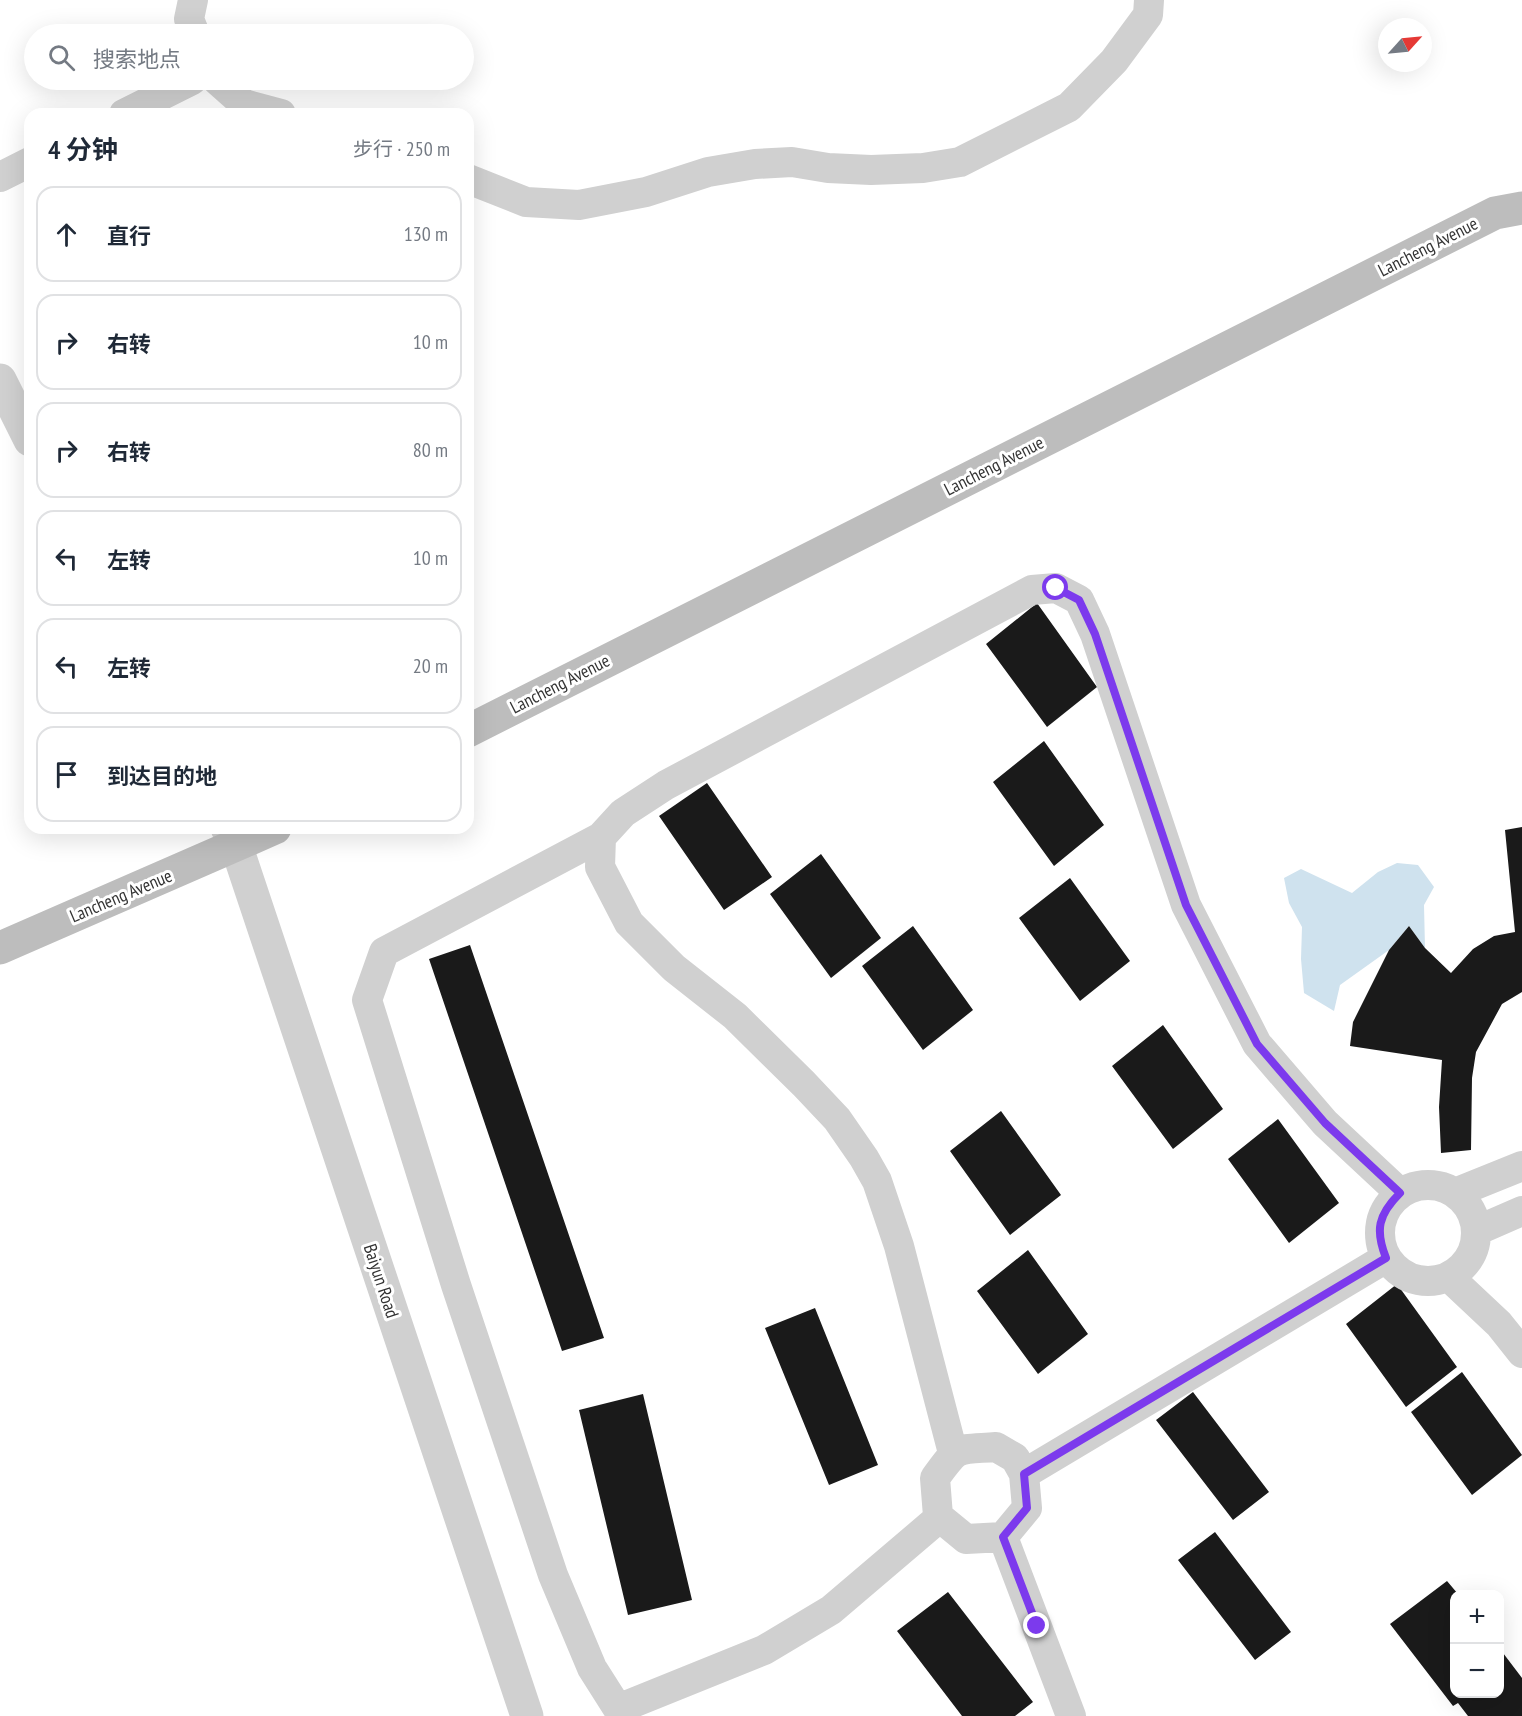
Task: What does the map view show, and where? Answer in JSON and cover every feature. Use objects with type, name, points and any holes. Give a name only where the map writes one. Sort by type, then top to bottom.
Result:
[{"type":"main road","name":"Lancheng Avenue","points":[[474,727],[1495,213],[1522,208]]},
{"type":"main road","name":"Lancheng Avenue","points":[[0,948],[231,837]]},
{"type":"street","points":[[191,24],[189,19],[193,0]]},
{"type":"street","points":[[474,181],[526,202],[579,205],[646,192],[708,172],[755,164],[792,162],[828,168],[871,170],[923,168],[960,162],[1069,106],[1114,61],[1148,15],[1149,0]]},
{"type":"street","points":[[136,108],[172,90]]},
{"type":"street","points":[[228,90],[244,104],[259,108]]},
{"type":"street","points":[[0,177],[24,165]]},
{"type":"street","points":[[0,380],[24,428]]},
{"type":"street","points":[[939,1518],[831,1610],[764,1650],[620,1712],[592,1668],[553,1575],[456,1286],[367,1000],[384,952],[601,837],[623,813],[666,785],[1032,590],[1056,588],[1079,600],[1095,634],[1186,905],[1257,1044],[1325,1123],[1400,1193]]},
{"type":"street","name":"Baiyun Road","points":[[231,837],[527,1716]]},
{"type":"street","points":[[601,837],[600,867],[629,923],[674,968],[735,1016],[804,1084],[837,1119],[864,1158],[877,1182],[899,1246],[953,1454]]},
{"type":"street","points":[[1455,1193],[1522,1166]]},
{"type":"street","points":[[1427,1185],[1441,1187],[1455,1193],[1466,1203],[1473,1217],[1476,1231],[1475,1245],[1470,1258],[1461,1269],[1449,1277],[1435,1281],[1421,1281],[1407,1278],[1386,1258],[1379,1230],[1382,1216],[1400,1193],[1413,1187],[1427,1185]]},
{"type":"street","points":[[1476,1231],[1522,1211]]},
{"type":"street","points":[[1024,1474],[1386,1258]]},
{"type":"street","points":[[1449,1277],[1499,1324],[1522,1353]]},
{"type":"street","points":[[996,1447],[1015,1458],[1024,1474],[1027,1508],[1003,1537],[966,1539],[939,1518],[935,1478],[953,1454],[958,1450],[996,1447]]},
{"type":"street","points":[[1003,1537],[1071,1716]]},
{"type":"water","points":[[1397,863],[1418,865],[1434,887],[1424,905],[1425,948],[1409,926],[1389,950],[1340,985],[1334,1011],[1304,993],[1301,959],[1302,927],[1289,903],[1284,878],[1301,869],[1352,893],[1378,872]]},
{"type":"building","points":[[1037,603],[1097,687],[1047,727],[986,644]]},
{"type":"building","points":[[1044,741],[1104,825],[1054,866],[993,782]]},
{"type":"building","points":[[707,783],[772,877],[724,910],[659,816]]},
{"type":"building","points":[[1522,827],[1522,992],[1502,1004],[1476,1052],[1472,1078],[1471,1150],[1441,1153],[1439,1107],[1442,1060],[1350,1046],[1353,1022],[1389,950],[1409,926],[1425,948],[1451,973],[1473,949],[1494,936],[1515,932],[1505,830]]},
{"type":"building","points":[[821,854],[881,938],[831,978],[770,894]]},
{"type":"building","points":[[1070,878],[1130,961],[1080,1001],[1019,918]]},
{"type":"building","points":[[913,926],[973,1010],[923,1050],[862,966]]},
{"type":"building","points":[[470,945],[604,1338],[562,1351],[429,959]]},
{"type":"building","points":[[1163,1025],[1223,1109],[1173,1149],[1112,1066]]},
{"type":"building","points":[[1001,1111],[1061,1195],[1010,1235],[950,1151]]},
{"type":"building","points":[[1278,1119],[1339,1203],[1289,1243],[1228,1159]]},
{"type":"building","points":[[1028,1250],[1088,1334],[1038,1374],[977,1291]]},
{"type":"building","points":[[1397,1284],[1457,1367],[1406,1407],[1346,1324]]},
{"type":"building","points":[[815,1308],[878,1465],[829,1485],[765,1328]]},
{"type":"building","points":[[1462,1372],[1522,1455],[1472,1495],[1411,1412]]},
{"type":"building","points":[[1193,1392],[1269,1492],[1233,1520],[1156,1420]]},
{"type":"building","points":[[643,1394],[692,1600],[628,1615],[579,1410]]},
{"type":"building","points":[[1215,1532],[1291,1632],[1255,1660],[1178,1560]]},
{"type":"building","points":[[1447,1581],[1455,1590],[1450,1590],[1450,1698],[1504,1698],[1504,1654],[1522,1678],[1522,1716],[1468,1716],[1458,1703],[1453,1706],[1390,1624]]},
{"type":"building","points":[[948,1592],[1033,1702],[1015,1716],[962,1716],[897,1631]]},
{"type":"route","points":[[1037,1626],[1003,1537],[1027,1508],[1024,1474],[1386,1258],[1379,1230],[1382,1216],[1400,1193],[1325,1123],[1257,1044],[1186,905],[1095,634],[1079,600],[1056,588]]}]
